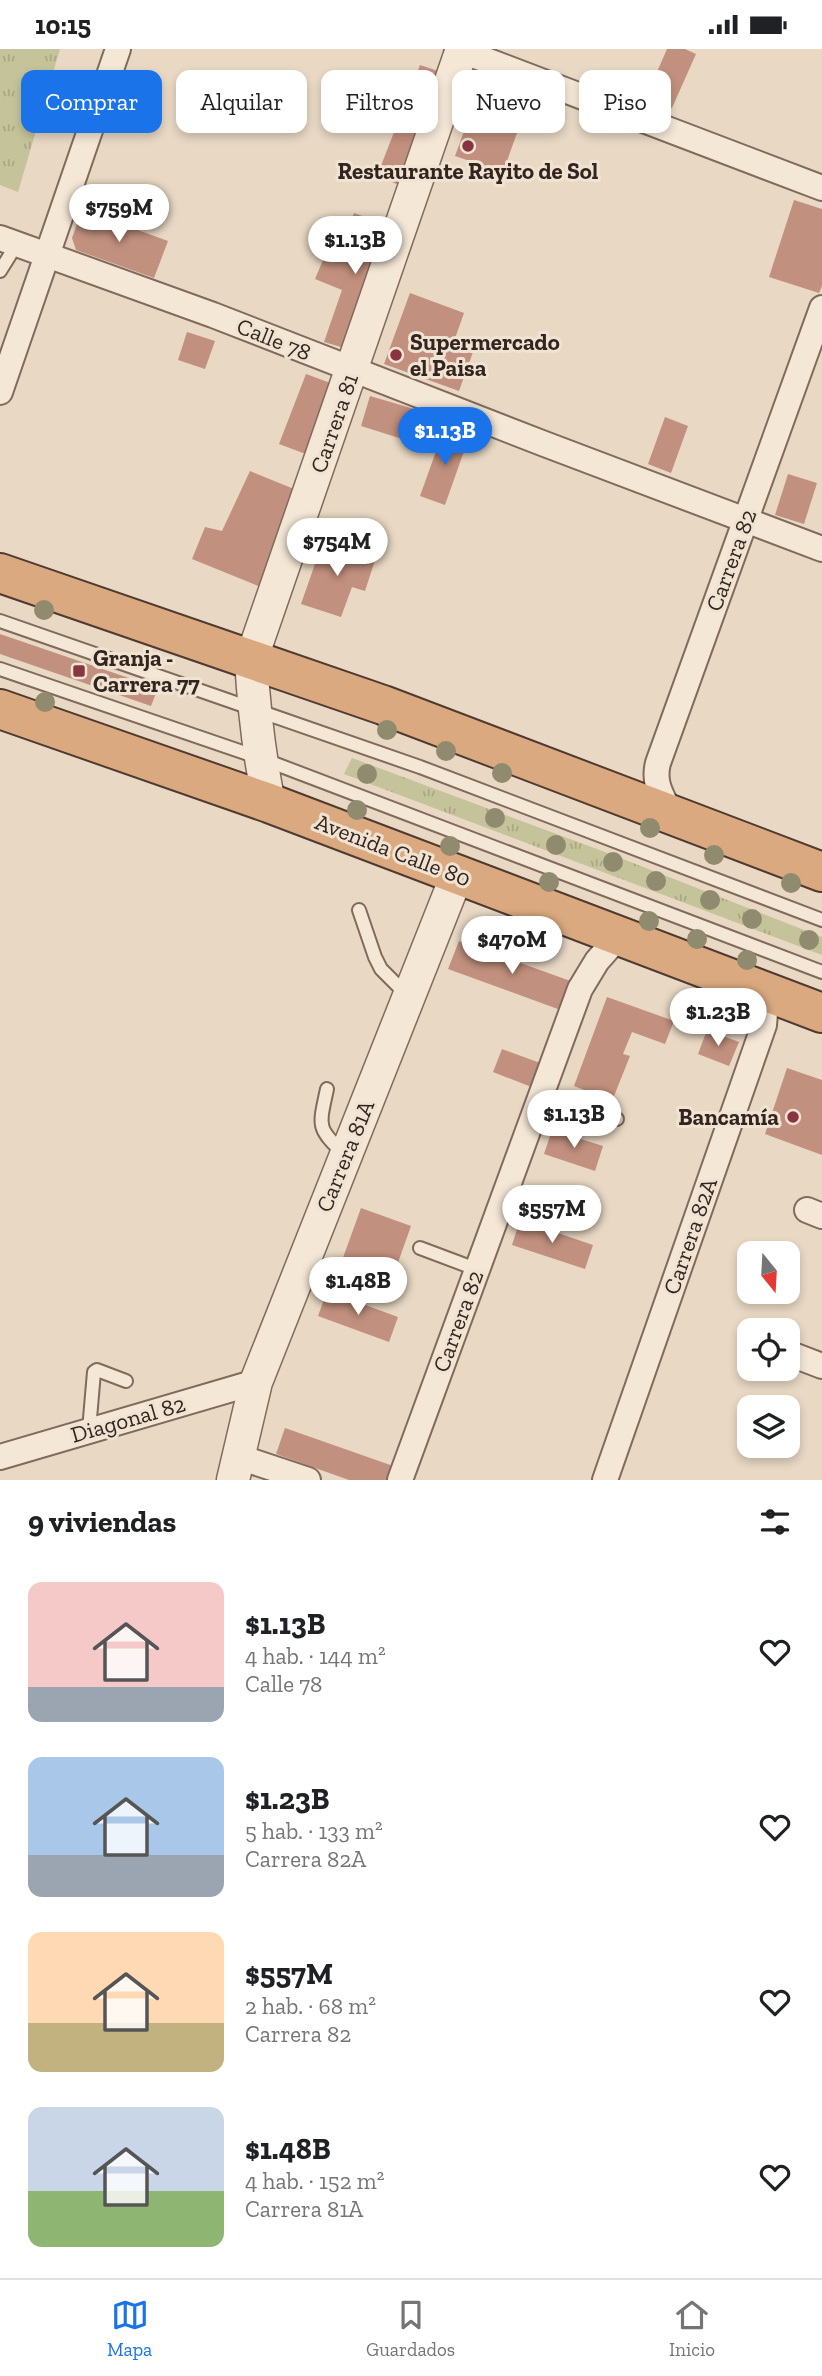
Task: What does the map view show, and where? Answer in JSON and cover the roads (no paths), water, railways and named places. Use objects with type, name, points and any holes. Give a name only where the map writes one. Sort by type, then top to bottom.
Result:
[{"type":"highway","points":[[0,573],[383,705],[822,871]]},
{"type":"highway","name":"Avenida Calle 80","points":[[0,709],[269,803],[822,1013]]},
{"type":"street","points":[[0,391],[118,49]]},
{"type":"street","points":[[460,50],[822,188]]},
{"type":"street","name":"Carrera 81","points":[[269,803],[253,707],[251,660],[460,50]]},
{"type":"street","name":"Calle 78","points":[[7,241],[213,315],[822,549]]},
{"type":"street","name":"Carrera 82","points":[[670,812],[658,789],[655,775],[658,763],[822,308]]},
{"type":"street","name":"Carrera 81A","points":[[236,1468],[256,1381],[457,875]]},
{"type":"street","name":"Carrera 82","points":[[400,1480],[587,975],[607,948],[621,935]]},
{"type":"street","name":"Carrera 82A","points":[[605,1480],[764,1025],[763,990]]},
{"type":"street","points":[[800,1358],[822,1366]]},
{"type":"street","name":"Diagonal 82","points":[[0,1457],[256,1381]]},
{"type":"street","points":[[236,1468],[309,1480]]},
{"type":"lane","points":[[0,271],[10,255],[7,241]]},
{"type":"lane","points":[[0,621],[432,771],[822,920]]},
{"type":"lane","points":[[0,669],[260,758],[822,972]]},
{"type":"lane","points":[[359,910],[375,957],[382,969],[408,996]]},
{"type":"lane","points":[[327,1089],[320,1121],[321,1129],[326,1138],[345,1155]]},
{"type":"lane","points":[[541,1095],[617,1119]]},
{"type":"lane","points":[[421,1248],[476,1269]]},
{"type":"lane","points":[[89,1430],[93,1372],[97,1370],[126,1381]]},
{"type":"place","name":"Restaurante Rayito de Sol","points":[[468,146]]},
{"type":"place","name":"Supermercado el Paisa","points":[[396,355]]},
{"type":"place","name":"Granja - Carrera 77","points":[[79,671]]},
{"type":"place","name":"Bancamía","points":[[793,1117]]}]
